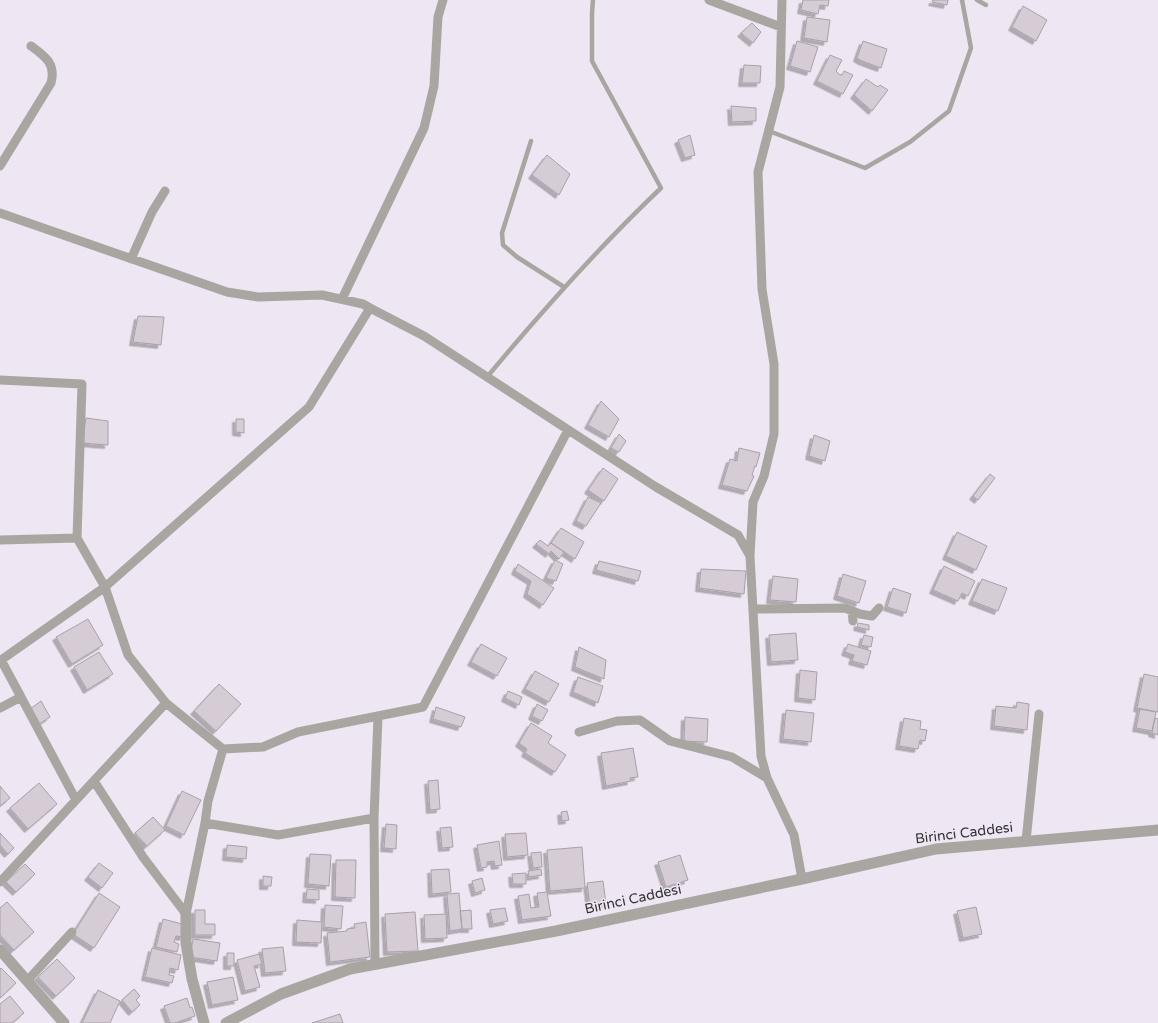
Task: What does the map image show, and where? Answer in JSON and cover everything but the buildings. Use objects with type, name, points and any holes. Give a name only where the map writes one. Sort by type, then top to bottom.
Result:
[{"type":"street","points":[[342,299],[424,128],[434,86],[438,17],[443,0]]},
{"type":"street","points":[[709,0],[781,27]]},
{"type":"street","points":[[782,0],[780,87],[758,172],[762,289],[774,364],[774,434],[764,476],[753,502],[750,556],[761,756],[767,778],[794,835],[802,879]]},
{"type":"street","points":[[0,166],[51,83],[53,74],[51,64],[44,55],[31,46]]},
{"type":"street","points":[[131,259],[152,212],[166,190]]},
{"type":"street","points":[[0,213],[227,292],[258,297],[322,295],[363,304],[424,336],[656,487],[738,535],[750,556]]},
{"type":"street","points":[[76,800],[1,660],[105,586],[309,407],[370,308]]},
{"type":"street","points":[[0,380],[82,384],[77,538],[105,586],[128,655],[166,703],[223,749],[263,747],[298,732],[423,707],[568,430]]},
{"type":"street","points":[[0,540],[77,538]]},
{"type":"street","points":[[754,609],[846,608],[860,614],[872,616],[879,608]]},
{"type":"street","points":[[852,611],[853,621]]},
{"type":"street","points":[[0,708],[21,697]]},
{"type":"street","points":[[0,882],[166,703]]},
{"type":"street","points":[[1026,841],[1038,714]]},
{"type":"street","points":[[375,964],[374,818],[378,717]]},
{"type":"street","points":[[579,732],[617,721],[640,720],[670,741],[732,758],[767,778]]},
{"type":"street","points":[[204,1023],[192,979],[186,943],[186,914],[205,823],[208,801],[223,749]]},
{"type":"street","points":[[94,781],[143,857],[186,914]]},
{"type":"street","points":[[205,823],[278,835],[374,818]]},
{"type":"street","name":"Birinci Caddesi","points":[[226,1023],[281,994],[350,969],[556,931],[936,849],[1158,830]]},
{"type":"street","points":[[27,981],[72,932]]},
{"type":"street","points":[[0,950],[64,1023]]},
{"type":"lane","points":[[487,377],[564,287],[620,228],[661,188],[592,61],[593,0]]},
{"type":"lane","points":[[769,131],[865,168],[910,142],[949,111],[971,48],[962,0]]},
{"type":"lane","points":[[977,0],[986,5]]},
{"type":"lane","points":[[531,141],[502,233],[503,245],[517,257],[564,287]]}]
